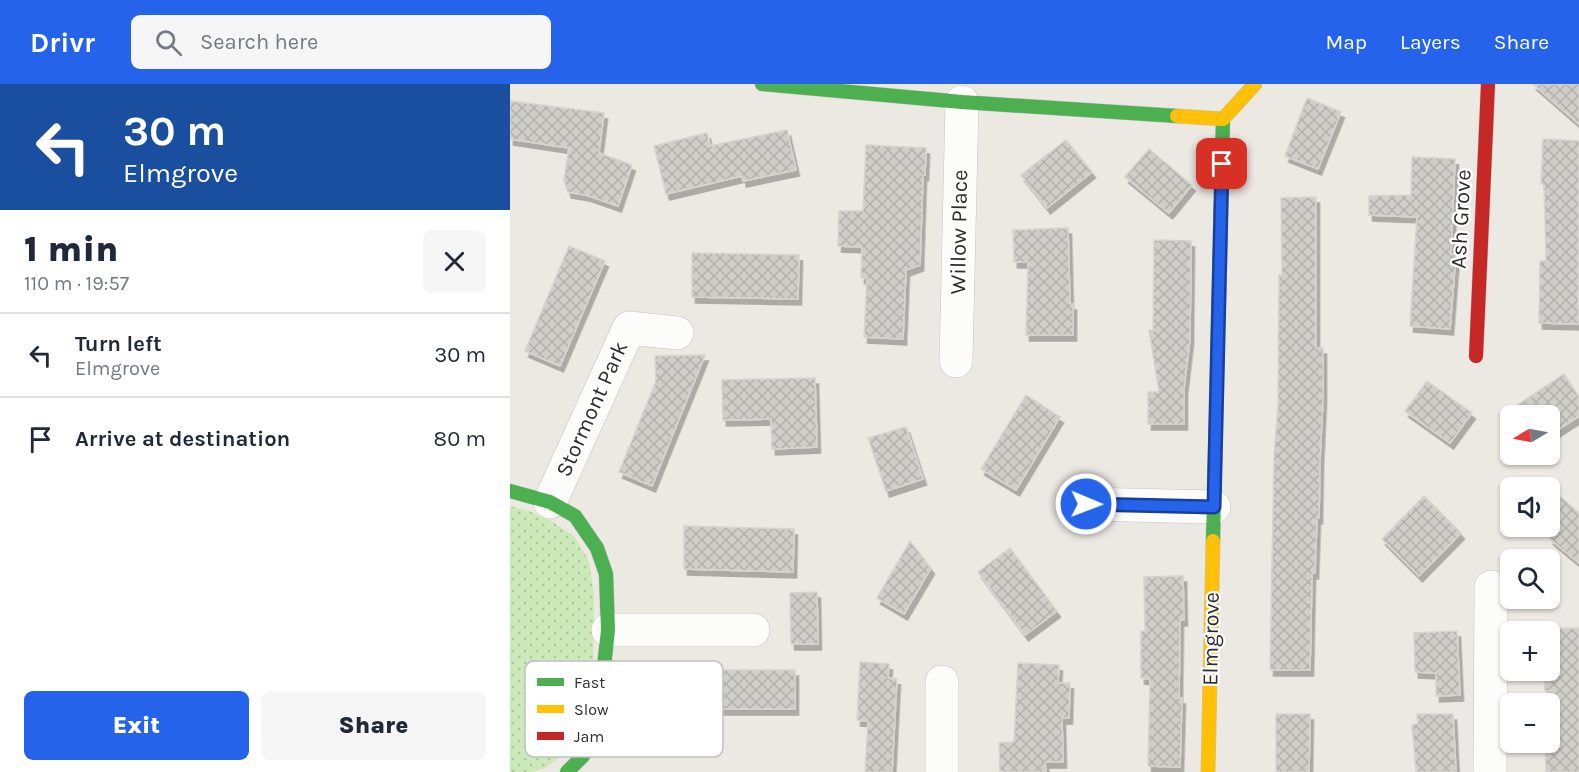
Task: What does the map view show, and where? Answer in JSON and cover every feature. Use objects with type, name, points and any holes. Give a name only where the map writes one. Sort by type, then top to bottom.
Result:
[{"type":"street","points":[[762,84],[962,102],[1223,119],[1255,84]]},
{"type":"street","name":"Ash Grove","points":[[1476,356],[1488,84]]},
{"type":"street","name":"Willow Place","points":[[956,361],[962,102]]},
{"type":"street","name":"Elmgrove","points":[[1208,772],[1223,119]]},
{"type":"street","name":"Stormont Park","points":[[550,502],[629,328],[677,333]]},
{"type":"street","name":"Stormont Park","points":[[510,491],[550,502],[575,516],[597,548],[606,574],[608,630],[605,661]]},
{"type":"street","points":[[1086,504],[1214,507]]},
{"type":"street","points":[[1490,772],[1491,587]]},
{"type":"street","points":[[608,630],[753,630]]},
{"type":"street","points":[[942,682],[942,772]]},
{"type":"green space","points":[[510,506],[529,511],[553,522],[574,536],[589,561],[594,596],[593,661],[525,661],[525,757],[561,757],[543,769],[510,772]]},
{"type":"building","points":[[1533,84],[1579,84],[1579,124]]},
{"type":"building","points":[[1307,98],[1341,112],[1318,169],[1285,156]]},
{"type":"building","points":[[510,101],[604,113],[599,153],[632,165],[618,206],[586,195],[568,192],[564,180],[569,148],[510,139]]},
{"type":"building","points":[[787,130],[796,170],[743,181],[742,176],[666,194],[654,146],[707,133],[710,146]]},
{"type":"building","points":[[1543,139],[1579,141],[1578,324],[1539,323],[1540,261],[1546,261],[1544,184],[1541,184]]},
{"type":"building","points":[[1066,140],[1092,172],[1047,208],[1021,175]]},
{"type":"building","points":[[866,145],[926,148],[920,265],[906,270],[903,339],[864,337],[867,278],[861,278],[862,247],[838,246],[839,211],[863,211]]},
{"type":"building","points":[[1149,149],[1192,185],[1169,213],[1125,177]]},
{"type":"building","points":[[1412,157],[1455,159],[1451,254],[1456,254],[1450,329],[1410,326],[1417,217],[1369,215],[1369,196],[1411,195]]},
{"type":"building","points":[[1316,197],[1316,348],[1323,348],[1323,398],[1319,518],[1317,518],[1315,573],[1312,573],[1310,670],[1270,670],[1274,456],[1278,407],[1279,275],[1282,275],[1281,198]]},
{"type":"building","points":[[1068,228],[1073,335],[1026,335],[1028,262],[1014,262],[1013,230]]},
{"type":"building","points":[[1154,240],[1191,241],[1190,339],[1184,389],[1184,424],[1148,424],[1148,392],[1159,392],[1149,330],[1153,331]]},
{"type":"building","points":[[569,246],[605,261],[560,366],[525,351]]},
{"type":"building","points":[[692,253],[799,255],[798,299],[692,297]]},
{"type":"building","points":[[705,355],[652,486],[619,472],[656,381],[655,356]]},
{"type":"building","points":[[1564,374],[1579,397],[1579,416],[1560,428],[1560,405],[1518,405]]},
{"type":"building","points":[[815,378],[817,447],[772,449],[771,419],[723,420],[722,380]]},
{"type":"building","points":[[1427,381],[1472,413],[1450,443],[1405,411]]},
{"type":"building","points":[[1026,395],[1060,417],[1016,490],[981,469]]},
{"type":"building","points":[[906,427],[923,479],[886,491],[868,438]]},
{"type":"building","points":[[1424,496],[1461,533],[1419,576],[1382,539]]},
{"type":"building","points":[[1560,498],[1579,513],[1579,563],[1550,539],[1550,537],[1560,537]]},
{"type":"building","points":[[684,526],[794,529],[793,572],[684,569]]},
{"type":"building","points":[[910,541],[931,568],[904,614],[877,598]]},
{"type":"building","points":[[1010,548],[1057,611],[1025,635],[978,572]]},
{"type":"building","points":[[1183,576],[1184,620],[1180,620],[1179,698],[1182,698],[1180,767],[1148,766],[1150,679],[1141,678],[1141,631],[1145,631],[1144,577]]},
{"type":"building","points":[[817,592],[818,644],[791,644],[790,593]]},
{"type":"building","points":[[1579,628],[1579,772],[1546,772],[1545,753],[1560,753],[1560,693],[1545,691],[1545,681],[1560,681],[1560,629]]},
{"type":"building","points":[[1457,631],[1460,695],[1436,696],[1436,673],[1415,672],[1414,633]]},
{"type":"building","points":[[860,662],[889,664],[888,678],[897,679],[892,772],[865,772],[868,721],[857,720]]},
{"type":"building","points":[[1018,663],[1059,665],[1058,683],[1070,683],[1069,718],[1062,718],[1063,762],[1045,762],[1046,772],[1000,772],[999,743],[1014,742]]},
{"type":"building","points":[[723,670],[795,670],[795,709],[723,709]]},
{"type":"building","points":[[1276,714],[1310,714],[1309,772],[1276,772]]},
{"type":"building","points":[[1417,714],[1453,714],[1456,772],[1416,772],[1412,725],[1418,724]]},
{"type":"traffic: fast","points":[[762,84],[962,102],[1177,116]]},
{"type":"traffic: fast","points":[[1213,541],[1223,119]]},
{"type":"traffic: fast","points":[[510,491],[550,502],[575,516],[597,548],[606,574],[608,630],[605,661]]},
{"type":"traffic: fast","points":[[567,772],[582,757]]},
{"type":"traffic: slow","points":[[1177,116],[1223,119],[1255,84]]},
{"type":"traffic: slow","points":[[1208,772],[1213,541]]},
{"type":"traffic: jam","points":[[1476,356],[1488,84]]},
{"type":"route","points":[[1086,504],[1214,507],[1222,164]]}]
